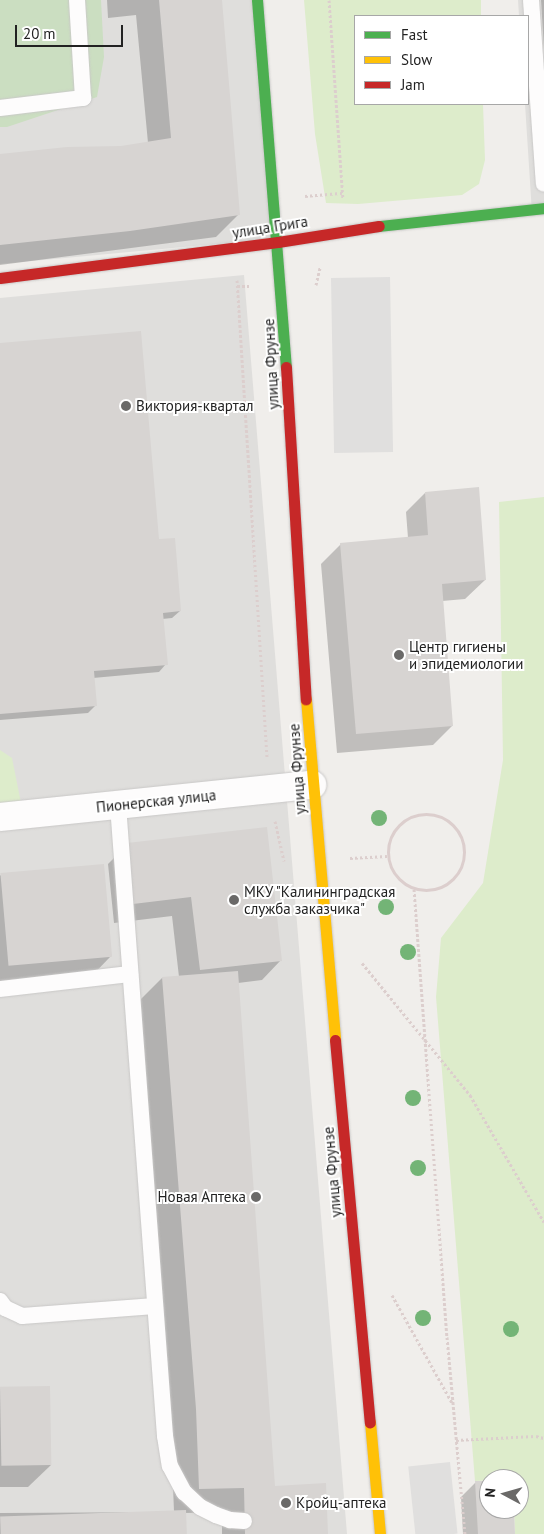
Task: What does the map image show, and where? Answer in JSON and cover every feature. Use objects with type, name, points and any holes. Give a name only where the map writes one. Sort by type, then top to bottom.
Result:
[{"type":"main road","name":"улица Фрунзе","points":[[257,0],[278,242],[312,785],[380,1534]]},
{"type":"main road","name":"улица Грига","points":[[0,278],[278,242],[344,230],[544,208]]},
{"type":"street","name":"Пионерская улица","points":[[0,816],[312,785]]},
{"type":"lane","points":[[0,108],[83,98],[77,0]]},
{"type":"lane","points":[[531,0],[544,184]]},
{"type":"lane","points":[[118,805],[165,1436],[170,1466],[184,1492],[200,1507],[230,1520],[244,1521]]},
{"type":"lane","points":[[0,989],[130,974]]},
{"type":"lane","points":[[0,1301],[5,1308],[22,1316],[155,1306]]},
{"type":"path","points":[[316,290],[322,262],[346,248],[329,0]]},
{"type":"path","points":[[423,813],[438,815],[450,822],[460,834],[465,848],[463,864],[456,877],[444,886],[430,891],[414,889],[401,882],[392,870],[387,856],[389,840],[396,827],[408,818],[423,813]]},
{"type":"path","points":[[414,889],[453,1406],[466,1534]]},
{"type":"path","points":[[358,958],[470,1095],[544,1222]]},
{"type":"path","points":[[387,1286],[453,1406]]},
{"type":"path","points":[[456,1440],[536,1436],[544,1438]]},
{"type":"shaded area","points":[[0,0],[263,0],[280,238],[0,264]]},
{"type":"shaded area","points":[[518,0],[544,0],[544,212],[532,213],[525,105],[529,105],[529,15],[519,15]]},
{"type":"shaded area","points":[[244,275],[347,1534],[0,1534],[0,298]]},
{"type":"shaded area","points":[[390,277],[393,452],[334,453],[331,278]]},
{"type":"shaded area","points":[[450,1462],[458,1534],[415,1534],[408,1466]]},
{"type":"green space","points":[[0,0],[101,0],[104,57],[97,97],[7,127],[0,127]]},
{"type":"green space","points":[[304,0],[481,0],[481,15],[354,15],[354,105],[483,105],[485,160],[479,184],[462,195],[358,204],[326,203],[315,134]]},
{"type":"green space","points":[[544,497],[544,1534],[515,1534],[514,1519],[529,1519],[529,1469],[479,1469],[479,1481],[475,1481],[436,997],[441,938],[483,883],[503,760],[499,502]]},
{"type":"green space","points":[[0,750],[12,758],[21,803],[0,805]]},
{"type":"building","points":[[159,0],[222,0],[240,215],[130,231],[0,245],[0,154],[67,147],[121,146],[171,138]]},
{"type":"building","points":[[141,331],[159,539],[175,538],[181,611],[163,613],[168,665],[94,671],[97,706],[0,714],[0,343]]},
{"type":"building","name":"Центр гигиены и эпидемиологии","points":[[479,487],[486,580],[442,584],[453,726],[356,734],[340,543],[428,535],[425,492]]},
{"type":"building","name":"МКУ \"Калининградская служба заказчика\"","points":[[267,827],[282,961],[200,970],[191,897],[133,904],[127,843]]},
{"type":"building","points":[[104,864],[112,957],[9,966],[0,873]]},
{"type":"building","points":[[238,971],[275,1486],[326,1483],[328,1534],[245,1534],[244,1488],[199,1489],[196,1409],[162,977]]},
{"type":"building","points":[[50,1386],[51,1465],[1,1466],[0,1387]]},
{"type":"building","points":[[475,1481],[479,1481],[479,1519],[514,1519],[515,1534],[478,1534]]},
{"type":"building","points":[[186,1510],[187,1534],[1,1534],[0,1516]]},
{"type":"traffic: fast","points":[[257,0],[286,367]]},
{"type":"traffic: fast","points":[[379,226],[544,208]]},
{"type":"traffic: slow","points":[[306,699],[335,1040]]},
{"type":"traffic: slow","points":[[370,1422],[380,1534]]},
{"type":"traffic: jam","points":[[0,278],[278,242],[379,226]]},
{"type":"traffic: jam","points":[[286,367],[306,699]]},
{"type":"traffic: jam","points":[[335,1040],[370,1422]]},
{"type":"place","name":"Виктория-квартал","points":[[126,406]]},
{"type":"place","name":"Центр гигиены и эпидемиологии","points":[[399,655]]},
{"type":"place","name":"МКУ \"Калининградская служба заказчика\"","points":[[234,900]]},
{"type":"place","name":"Новая Аптека","points":[[256,1197]]},
{"type":"place","name":"Кройц-аптека","points":[[286,1503]]}]
